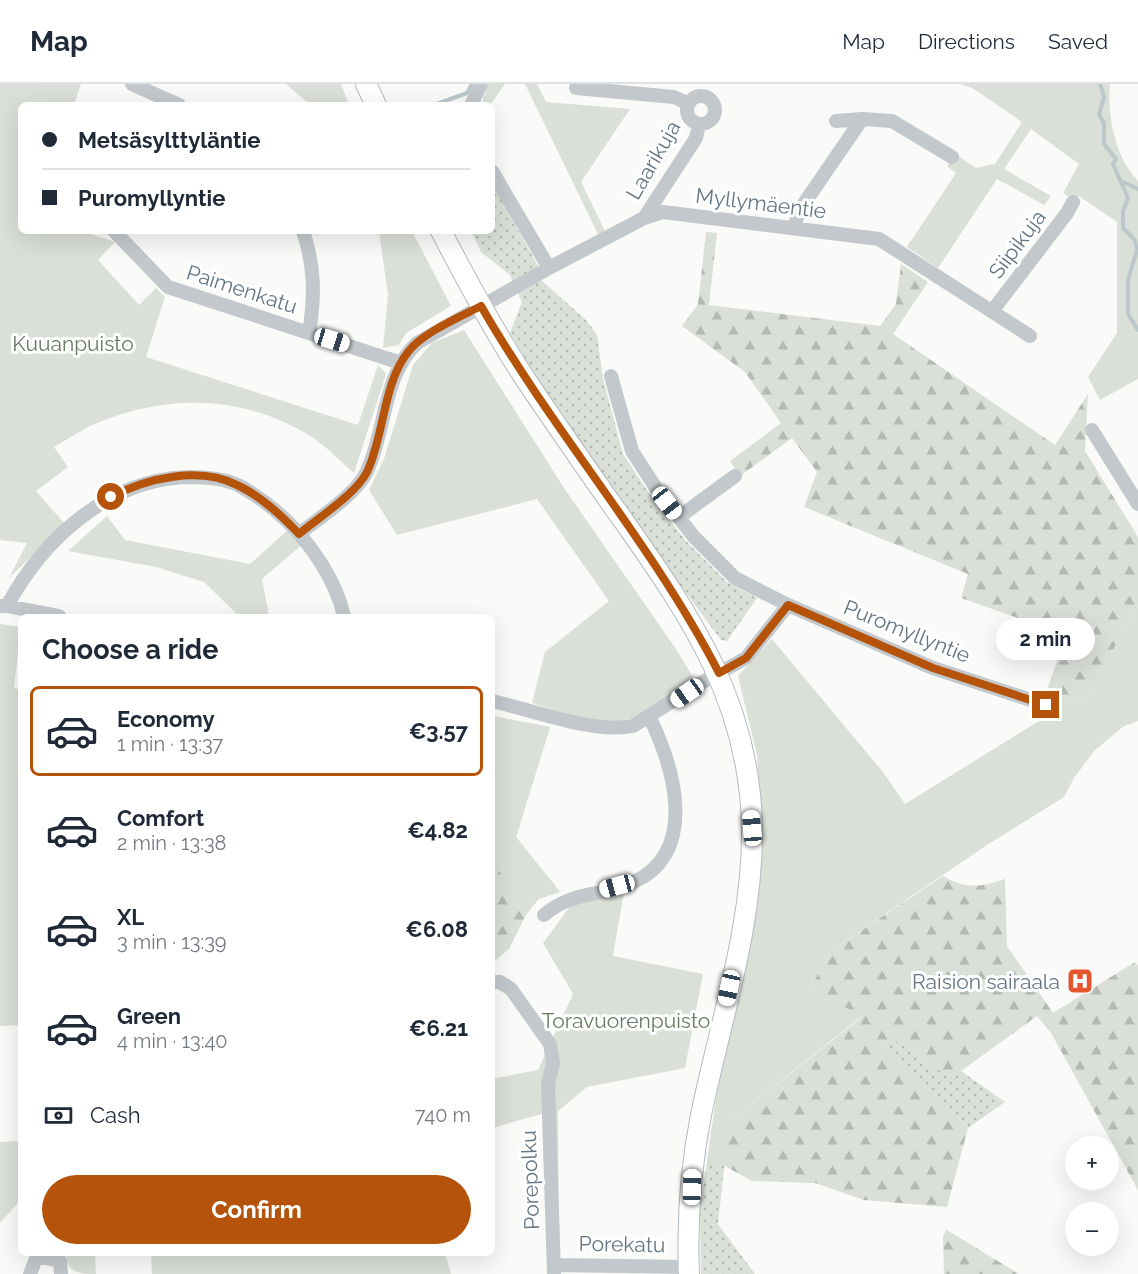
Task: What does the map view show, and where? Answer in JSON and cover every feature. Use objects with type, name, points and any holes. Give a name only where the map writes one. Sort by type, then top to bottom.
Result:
[{"type":"main road","points":[[366,84],[375,102]]},
{"type":"main road","points":[[443,234],[481,306],[530,386],[678,599],[719,673],[738,729],[751,805],[752,852],[738,949],[701,1117],[693,1168],[689,1270]]},
{"type":"street","points":[[132,84],[149,99],[164,102]]},
{"type":"street","points":[[473,102],[482,84]]},
{"type":"street","name":"Laarikuja","points":[[576,88],[674,97],[689,104]]},
{"type":"street","points":[[704,97],[713,104],[713,117],[707,123],[699,124],[689,116],[689,104],[695,98],[704,97]]},
{"type":"street","points":[[836,121],[862,119],[892,121],[952,157]]},
{"type":"street","points":[[794,228],[799,211],[862,119]]},
{"type":"street","name":"Laarikuja","points":[[644,218],[696,138],[699,124]]},
{"type":"street","points":[[495,176],[549,268]]},
{"type":"street","name":"Siipikuja","points":[[993,310],[1073,202]]},
{"type":"street","name":"Myllymäentie","points":[[401,363],[417,343],[481,306],[644,218],[663,212],[879,239],[993,310],[1030,336]]},
{"type":"street","name":"Paimenkatu","points":[[117,234],[168,287],[401,363]]},
{"type":"street","name":"Paimenkatu","points":[[304,234],[314,276],[315,297],[309,333]]},
{"type":"street","points":[[299,534],[352,491],[367,471],[401,363]]},
{"type":"street","name":"Puromyllyntie","points":[[611,376],[632,451],[678,517],[735,578],[788,605],[933,668],[1046,705]]},
{"type":"street","points":[[1092,430],[1138,504]]},
{"type":"street","points":[[678,517],[735,476]]},
{"type":"street","points":[[48,614],[4,606],[58,538],[94,506],[129,487],[167,477],[204,477],[236,484],[269,504],[299,534],[321,564],[341,603],[344,614]]},
{"type":"street","points":[[495,702],[607,728],[633,726],[650,718],[746,658],[788,605]]},
{"type":"street","points":[[544,915],[558,902],[633,882],[666,852],[676,825],[674,785],[650,718]]},
{"type":"street","name":"Porepolku","points":[[495,982],[500,982],[511,989],[550,1044],[554,1063],[548,1084],[554,1269]]},
{"type":"street","points":[[30,1274],[37,1256],[60,1261],[61,1274]]},
{"type":"street","name":"Porekatu","points":[[554,1269],[689,1270]]},
{"type":"green space","name":"Kuuanpuisto","points":[[0,84],[81,84],[75,102],[18,102],[18,234],[91,234],[115,242],[98,260],[139,305],[156,288],[165,297],[146,357],[358,425],[378,365],[386,374],[354,473],[312,437],[287,423],[262,413],[209,403],[155,406],[102,421],[54,447],[68,467],[36,491],[65,524],[9,578],[27,543],[0,540]]},
{"type":"green space","points":[[286,84],[341,84],[348,102],[307,102]]},
{"type":"green space","points":[[488,84],[505,84],[492,102],[482,102]]},
{"type":"green space","points":[[525,84],[537,84],[546,102],[630,109],[581,182],[605,231],[598,234]]},
{"type":"green space","points":[[961,84],[1110,84],[1111,123],[1114,136],[1124,160],[1138,181],[1138,379],[1100,400],[1088,377],[1117,333],[1117,222],[1079,196],[1075,201],[1063,193],[1079,164],[1031,129],[1004,169],[1051,196],[1044,205],[997,179],[938,268],[907,247],[956,173],[947,166],[955,154],[976,168],[995,164],[1022,122],[974,89]]},
{"type":"green space","points":[[495,188],[541,271],[542,281],[587,321],[597,335],[603,379],[623,454],[648,492],[686,541],[727,582],[757,598],[727,641],[721,640],[611,490],[534,373],[510,333],[522,302],[510,275],[481,252],[472,234],[495,234]]},
{"type":"green space","points":[[706,232],[717,233],[709,305],[880,326],[896,304],[901,264],[928,282],[893,334],[1055,445],[1088,394],[1085,451],[1138,537],[1138,605],[1088,695],[1072,704],[1045,696],[1066,635],[961,598],[968,574],[804,507],[817,472],[792,438],[740,476],[730,461],[781,423],[745,372],[682,326],[698,304]]},
{"type":"green space","points":[[379,234],[414,234],[451,306],[406,333],[399,345],[383,348],[388,295]]},
{"type":"green space","points":[[464,330],[564,488],[693,677],[647,713],[627,720],[599,721],[571,716],[532,703],[545,652],[609,601],[537,499],[397,535],[369,490],[384,459],[413,365],[432,343]]},
{"type":"green space","points":[[107,516],[125,540],[250,564],[289,529],[303,544],[262,579],[269,614],[237,614],[204,582],[156,567],[68,551]]},
{"type":"green space","points":[[1138,605],[1138,721],[1124,726],[1094,751],[1074,778],[1064,797],[987,845],[832,950],[809,989],[862,1016],[729,1122],[723,1165],[708,1158],[721,1068],[760,876],[762,836],[757,755],[738,676],[772,639],[883,772],[905,804],[1047,716],[1055,699],[1072,704],[1088,695]]},
{"type":"green space","points":[[0,624],[18,627],[14,688],[18,689],[18,1025],[0,1026]]},
{"type":"green space","points":[[495,717],[550,727],[516,837],[560,892],[538,899],[526,915],[509,949],[495,961]]},
{"type":"green space","points":[[495,717],[550,727],[516,837],[560,892],[538,899],[526,915],[495,864]]},
{"type":"green space","points":[[943,876],[960,884],[974,886],[1005,879],[1007,946],[1053,1013],[1135,962],[1138,966],[1138,1190],[1119,1156],[1119,1136],[1108,1136],[1051,1033],[1037,1016],[961,1071],[946,1075],[894,1039],[883,1045],[968,1128],[947,1207],[864,1200],[815,1183],[752,1181],[723,1165],[729,1122],[862,1017],[809,989],[832,950]]},
{"type":"green space","name":"Toravuorenpuisto","points":[[625,886],[613,956],[703,974],[685,1068],[587,1087],[558,1111],[559,1240],[545,1113],[495,1127],[495,1078],[538,1070],[573,994],[543,943],[571,905]]},
{"type":"green space","points":[[894,1039],[946,1075],[961,1071],[1005,1102],[968,1128],[883,1045]]},
{"type":"green space","points":[[720,1071],[729,1122],[718,1224],[755,1274],[701,1274],[700,1210]]},
{"type":"green space","points":[[18,1141],[18,1203],[0,1223],[0,1142]]},
{"type":"green space","points":[[947,1229],[1019,1274],[944,1274],[943,1236]]},
{"type":"green space","points":[[95,1256],[96,1274],[76,1272],[70,1267],[66,1257]]},
{"type":"green space","points":[[151,1256],[446,1256],[451,1274],[152,1274]]},
{"type":"waterway","points":[[442,102],[467,93],[472,84]]},
{"type":"waterway","points":[[1100,84],[1104,97],[1099,115],[1104,123],[1104,144],[1116,159],[1113,164],[1128,198],[1123,211],[1123,228],[1135,240],[1137,250],[1128,280],[1128,314],[1138,330]]},
{"type":"waterway","points":[[1123,182],[1138,189]]},
{"type":"place","name":"Raision sairaala","points":[[1080,981]]},
{"type":"route","points":[[111,497],[129,487],[167,477],[204,477],[236,484],[269,504],[299,534],[361,482],[367,471],[396,374],[408,351],[417,343],[481,306],[530,386],[667,582],[694,624],[719,673],[746,658],[788,605],[933,668],[1046,705]]}]
